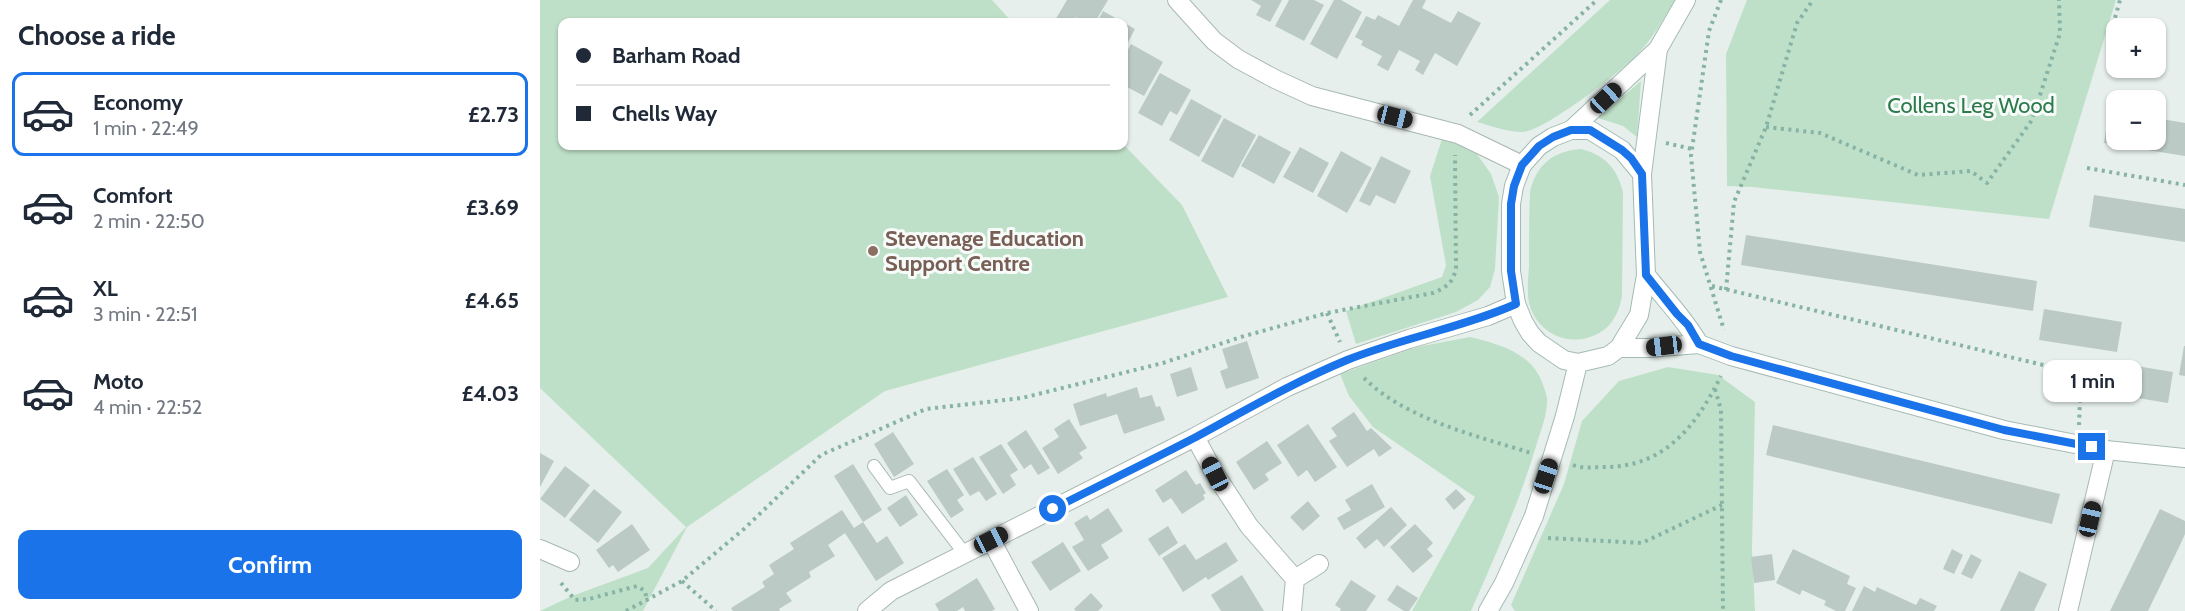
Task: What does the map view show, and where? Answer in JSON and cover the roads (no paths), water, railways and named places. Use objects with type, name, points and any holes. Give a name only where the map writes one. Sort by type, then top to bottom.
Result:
[{"type":"street","points":[[1177,0],[1215,41],[1238,59],[1275,80],[1312,96],[1458,134],[1522,165]]},
{"type":"street","points":[[1571,130],[1658,50],[1686,0]]},
{"type":"street","points":[[1619,348],[1639,315],[1646,275],[1642,174],[1658,50]]},
{"type":"street","points":[[1642,174],[1631,158],[1590,130],[1571,130],[1553,137],[1539,146],[1522,165],[1514,186],[1511,204],[1511,271],[1516,304],[1522,321],[1539,344],[1564,360],[1578,363],[1601,358],[1619,348],[1699,344],[1731,356],[2004,430],[2106,450],[2185,458]]},
{"type":"street","points":[[1646,275],[1688,325],[1699,344]]},
{"type":"street","points":[[867,611],[891,591],[1196,437],[1287,387],[1348,360],[1488,316],[1516,304]]},
{"type":"street","points":[[1488,611],[1504,583],[1534,516],[1565,416],[1578,363]]},
{"type":"street","points":[[1196,437],[1215,474],[1249,526],[1295,579],[1292,611]]},
{"type":"street","points":[[2068,611],[2106,450]]},
{"type":"street","points":[[991,540],[1029,611]]},
{"type":"street","points":[[540,549],[570,562]]},
{"type":"street","points":[[1295,579],[1319,564]]},
{"type":"lane","points":[[874,466],[890,488],[909,481],[965,554]]},
{"type":"place","name":"Stevenage Education Support Centre","points":[[873,251]]},
{"type":"park label","name":"Collens Leg Wood","points":[[1971,105]]}]
